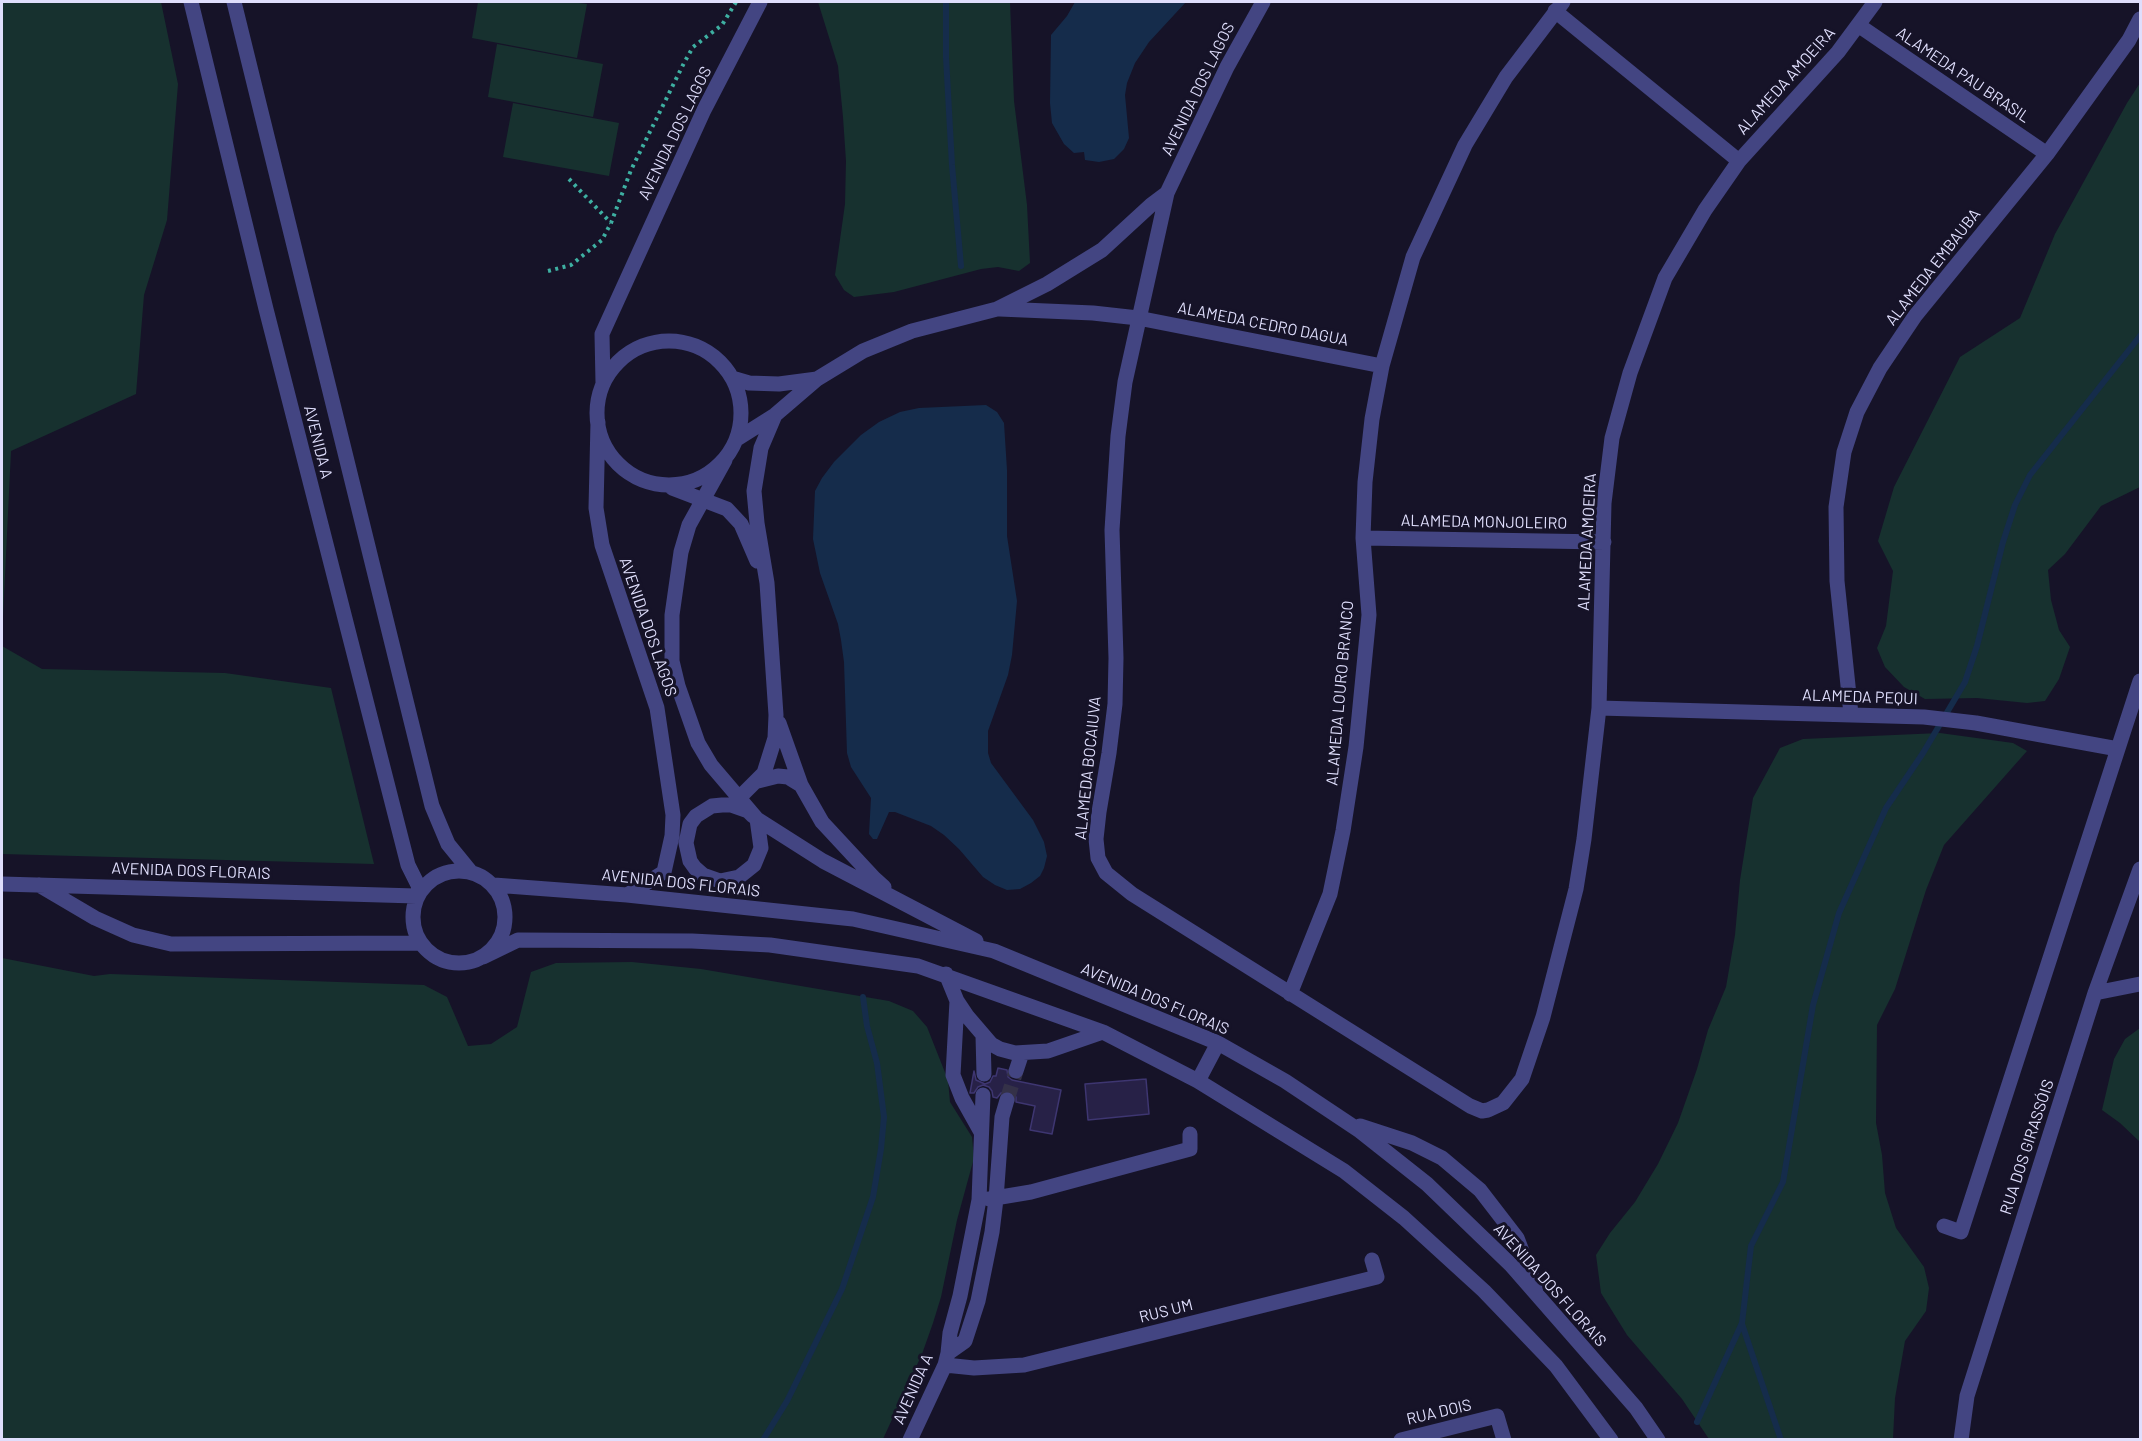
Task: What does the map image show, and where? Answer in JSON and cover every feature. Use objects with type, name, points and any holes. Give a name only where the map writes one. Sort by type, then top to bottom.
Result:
[{"type":"street","name":"AVENIDA A","points":[[191,2],[266,309],[408,865],[418,892]]},
{"type":"street","name":"AVENIDA A","points":[[234,2],[432,806],[448,844],[470,871]]},
{"type":"street","name":"AVENIDA DOS LAGOS","points":[[603,385],[602,334],[704,110],[760,2]]},
{"type":"street","name":"AVENIDA DOS LAGOS","points":[[1138,318],[1167,193],[1227,67],[1263,2]]},
{"type":"street","name":"ALAMEDA AMOEIRA","points":[[1494,1108],[1503,1103],[1522,1079],[1543,1017],[1576,889],[1599,708],[1604,503],[1612,438],[1630,373],[1665,278],[1705,210],[1739,161],[1838,52],[1875,2]]},
{"type":"street","points":[[1559,6],[1739,161]]},
{"type":"street","name":"ALAMEDA LOURO BRANCO","points":[[1290,994],[1330,894],[1343,831],[1356,747],[1369,615],[1363,538],[1365,482],[1372,419],[1382,366],[1413,257],[1465,145],[1506,78],[1559,6]]},
{"type":"street","name":"ALAMEDA EMBAUBA","points":[[1851,714],[1837,581],[1836,507],[1844,452],[1857,412],[1880,368],[1915,315],[2047,154],[2128,40],[2140,19]]},
{"type":"street","name":"ALAMEDA PAU BRASIL","points":[[1858,25],[2047,154]]},
{"type":"street","name":"AVENIDA DOS LAGOS","points":[[737,439],[775,415],[817,379],[863,351],[912,331],[997,309],[1047,284],[1102,250],[1167,193]]},
{"type":"street","name":"ALAMEDA CEDRO DAGUA","points":[[997,309],[1094,313],[1138,318],[1382,366]]},
{"type":"street","name":"ALAMEDA BOCAIUVA","points":[[1138,318],[1125,382],[1118,448],[1112,530],[1115,704],[1096,839],[1098,858],[1106,873],[1132,894],[1290,994],[1470,1106],[1482,1111],[1494,1108]]},
{"type":"street","name":"AVENIDA DOS LAGOS","points":[[598,422],[605,446],[621,467],[643,481],[668,486],[681,485],[705,477],[725,460],[737,439],[742,414],[738,390],[717,359],[702,349],[684,342],[660,342],[642,347],[626,356],[609,374],[599,397],[598,422],[596,508],[602,545],[657,708],[673,815],[672,836],[664,872]]},
{"type":"street","name":"AVENIDA DOS LAGOS","points":[[732,378],[749,383],[779,384],[817,379]]},
{"type":"street","points":[[627,895],[664,872],[686,843],[687,833],[696,816],[712,806],[736,802],[758,781],[764,773],[773,749],[776,715],[767,583],[754,491],[761,448],[775,415]]},
{"type":"street","points":[[725,460],[689,525],[675,583],[672,661],[698,743],[736,802],[755,818],[823,861],[994,951]]},
{"type":"street","points":[[668,486],[727,509],[741,524],[767,583]]},
{"type":"street","name":"ALAMEDA MONJOLEIRO","points":[[1363,538],[1604,542]]},
{"type":"street","points":[[1944,1226],[1961,1232],[2140,681]]},
{"type":"street","points":[[657,708],[685,706]]},
{"type":"street","name":"ALAMEDA PEQUI","points":[[1599,708],[1924,717],[1976,723],[2118,749]]},
{"type":"street","points":[[776,715],[801,785],[822,822],[873,878],[934,919]]},
{"type":"street","points":[[758,781],[778,776],[788,777],[801,785]]},
{"type":"street","points":[[673,815],[686,843],[690,861],[703,874],[720,880],[739,877],[747,872],[758,858],[761,839],[755,818]]},
{"type":"street","name":"RUA DOS GIRASSÓIS","points":[[1961,1440],[1967,1396],[2095,993],[2138,888],[2140,869]]},
{"type":"street","points":[[470,871],[456,870],[442,873],[418,892],[413,917],[415,931],[430,954],[442,961],[470,962],[518,940],[692,941],[771,945],[918,966],[946,974],[1103,1032],[1198,1082],[1344,1172],[1404,1218],[1484,1291],[1556,1366],[1611,1440]]},
{"type":"street","name":"AVENIDA DOS FLORAIS","points":[[470,871],[483,876],[494,885],[627,895],[853,919],[994,951],[1218,1043],[1285,1081],[1349,1123],[1428,1184],[1511,1265],[1539,1296],[1636,1408],[1658,1440]]},
{"type":"street","name":"AVENIDA DOS FLORAIS","points":[[2,884],[418,892]]},
{"type":"street","name":"AVENIDA DOS FLORAIS","points":[[36,884],[95,918],[133,935],[171,944],[421,943]]},
{"type":"street","points":[[483,957],[494,948],[501,937],[505,923],[503,903],[494,885]]},
{"type":"street","points":[[946,974],[957,1001],[983,1036],[1000,1049],[1022,1053],[1048,1051],[1103,1032]]},
{"type":"street","points":[[2095,993],[2140,984]]},
{"type":"street","points":[[957,1001],[953,1075],[962,1098],[981,1132]]},
{"type":"street","points":[[983,1036],[984,1074]]},
{"type":"street","points":[[1198,1082],[1218,1043]]},
{"type":"street","points":[[1017,1071],[1022,1053]]},
{"type":"street","name":"AVENIDA A","points":[[910,1440],[947,1359],[950,1333],[960,1296],[979,1200],[983,1095]]},
{"type":"street","name":"AVENIDA A","points":[[947,1359],[965,1341],[974,1317],[990,1242],[996,1199],[1002,1117],[1007,1100]]},
{"type":"street","points":[[982,1112],[1002,1117]]},
{"type":"street","points":[[1349,1123],[1412,1143],[1442,1158],[1480,1191],[1517,1238],[1539,1296]]},
{"type":"street","points":[[979,1200],[1031,1192],[1190,1149],[1190,1134]]},
{"type":"street","name":"RUS UM","points":[[947,1359],[974,1368],[1024,1365],[1377,1277],[1372,1260]]},
{"type":"street","name":"RUA DOIS","points":[[1401,1440],[1497,1416],[1504,1440]]},
{"type":"path","points":[[548,271],[571,265],[602,240],[631,171],[688,55],[693,47],[722,25],[736,2]]},
{"type":"path","points":[[569,179],[611,223]]},
{"type":"green space","points":[[2,2],[161,2],[178,84],[167,220],[144,295],[136,394],[11,451],[2,638]]},
{"type":"green space","points":[[478,2],[587,4],[577,58],[472,38]]},
{"type":"green space","points":[[818,2],[1010,2],[1014,101],[1027,205],[1030,263],[1019,271],[998,267],[981,269],[894,292],[854,297],[844,290],[835,275],[845,204],[846,161],[843,117],[838,66]]},
{"type":"green space","points":[[497,44],[603,64],[593,117],[488,97]]},
{"type":"green space","points":[[2140,83],[2140,487],[2101,506],[2065,554],[2048,570],[2051,600],[2059,630],[2070,647],[2059,679],[2045,701],[2027,703],[1977,698],[1925,699],[1904,687],[1885,667],[1877,648],[1886,626],[1893,571],[1878,541],[1894,487],[1960,357],[2020,318],[2055,234]]},
{"type":"green space","points":[[513,103],[619,123],[609,176],[503,157]]},
{"type":"green space","points":[[2,646],[42,669],[225,673],[331,688],[374,864],[2,854]]},
{"type":"green space","points":[[1940,733],[2013,743],[2027,751],[1944,845],[1926,890],[1895,989],[1877,1025],[1876,1123],[1882,1155],[1885,1193],[1896,1228],[1924,1267],[1929,1288],[1926,1311],[1905,1341],[1895,1398],[1893,1439],[1709,1439],[1682,1399],[1627,1335],[1601,1293],[1596,1255],[1635,1202],[1658,1164],[1678,1123],[1708,1030],[1726,987],[1753,798],[1780,748],[1803,739]]},
{"type":"green space","points":[[2,958],[94,976],[110,974],[424,985],[447,997],[468,1046],[491,1044],[517,1027],[531,972],[556,963],[632,962],[701,969],[889,1001],[913,1011],[927,1027],[948,1080],[950,1102],[972,1137],[974,1158],[933,1323],[922,1354],[883,1439],[2,1439]]},
{"type":"green space","points":[[2140,1028],[2140,1142],[2102,1110],[2114,1059],[2125,1039]]},
{"type":"water","points":[[1075,2],[1186,2],[1149,42],[1135,63],[1125,95],[1129,138],[1124,149],[1114,159],[1099,162],[1085,160],[1084,152],[1074,153],[1064,144],[1052,123],[1051,35]]},
{"type":"water","points":[[986,405],[997,412],[1004,423],[1007,536],[1017,601],[1012,655],[1008,675],[988,731],[988,753],[991,763],[1033,820],[1044,842],[1047,856],[1040,876],[1020,889],[1007,890],[983,877],[959,849],[931,826],[895,812],[889,812],[877,839],[873,839],[869,834],[871,798],[851,767],[847,753],[844,662],[838,624],[820,573],[813,539],[815,491],[834,462],[861,435],[879,422],[900,412],[919,408]]},
{"type":"building","points":[[998,1068],[1007,1070],[1008,1077],[1012,1080],[1061,1090],[1052,1134],[1030,1130],[1035,1106],[1016,1102],[1016,1097],[1010,1091],[1001,1093],[997,1098],[993,1097],[989,1087],[983,1085],[978,1087],[974,1093],[970,1093],[974,1071],[976,1080],[985,1084],[996,1076]]},
{"type":"building","points":[[1146,1079],[1149,1114],[1088,1120],[1085,1084]]},
{"type":"waterway","points":[[946,2],[946,57],[952,165],[961,266]]},
{"type":"waterway","points":[[1697,1422],[1742,1323],[1751,1246],[1783,1182],[1813,1005],[1839,913],[1886,808],[1923,753],[1965,682],[1977,646],[2003,542],[2015,505],[2030,475],[2140,336]]},
{"type":"waterway","points":[[763,1440],[787,1401],[842,1289],[873,1197],[884,1117],[877,1063],[867,1026],[863,997]]},
{"type":"waterway","points":[[1742,1324],[1781,1440]]},
{"type":"tunnel","points":[[1007,1100],[1016,1071]]}]
